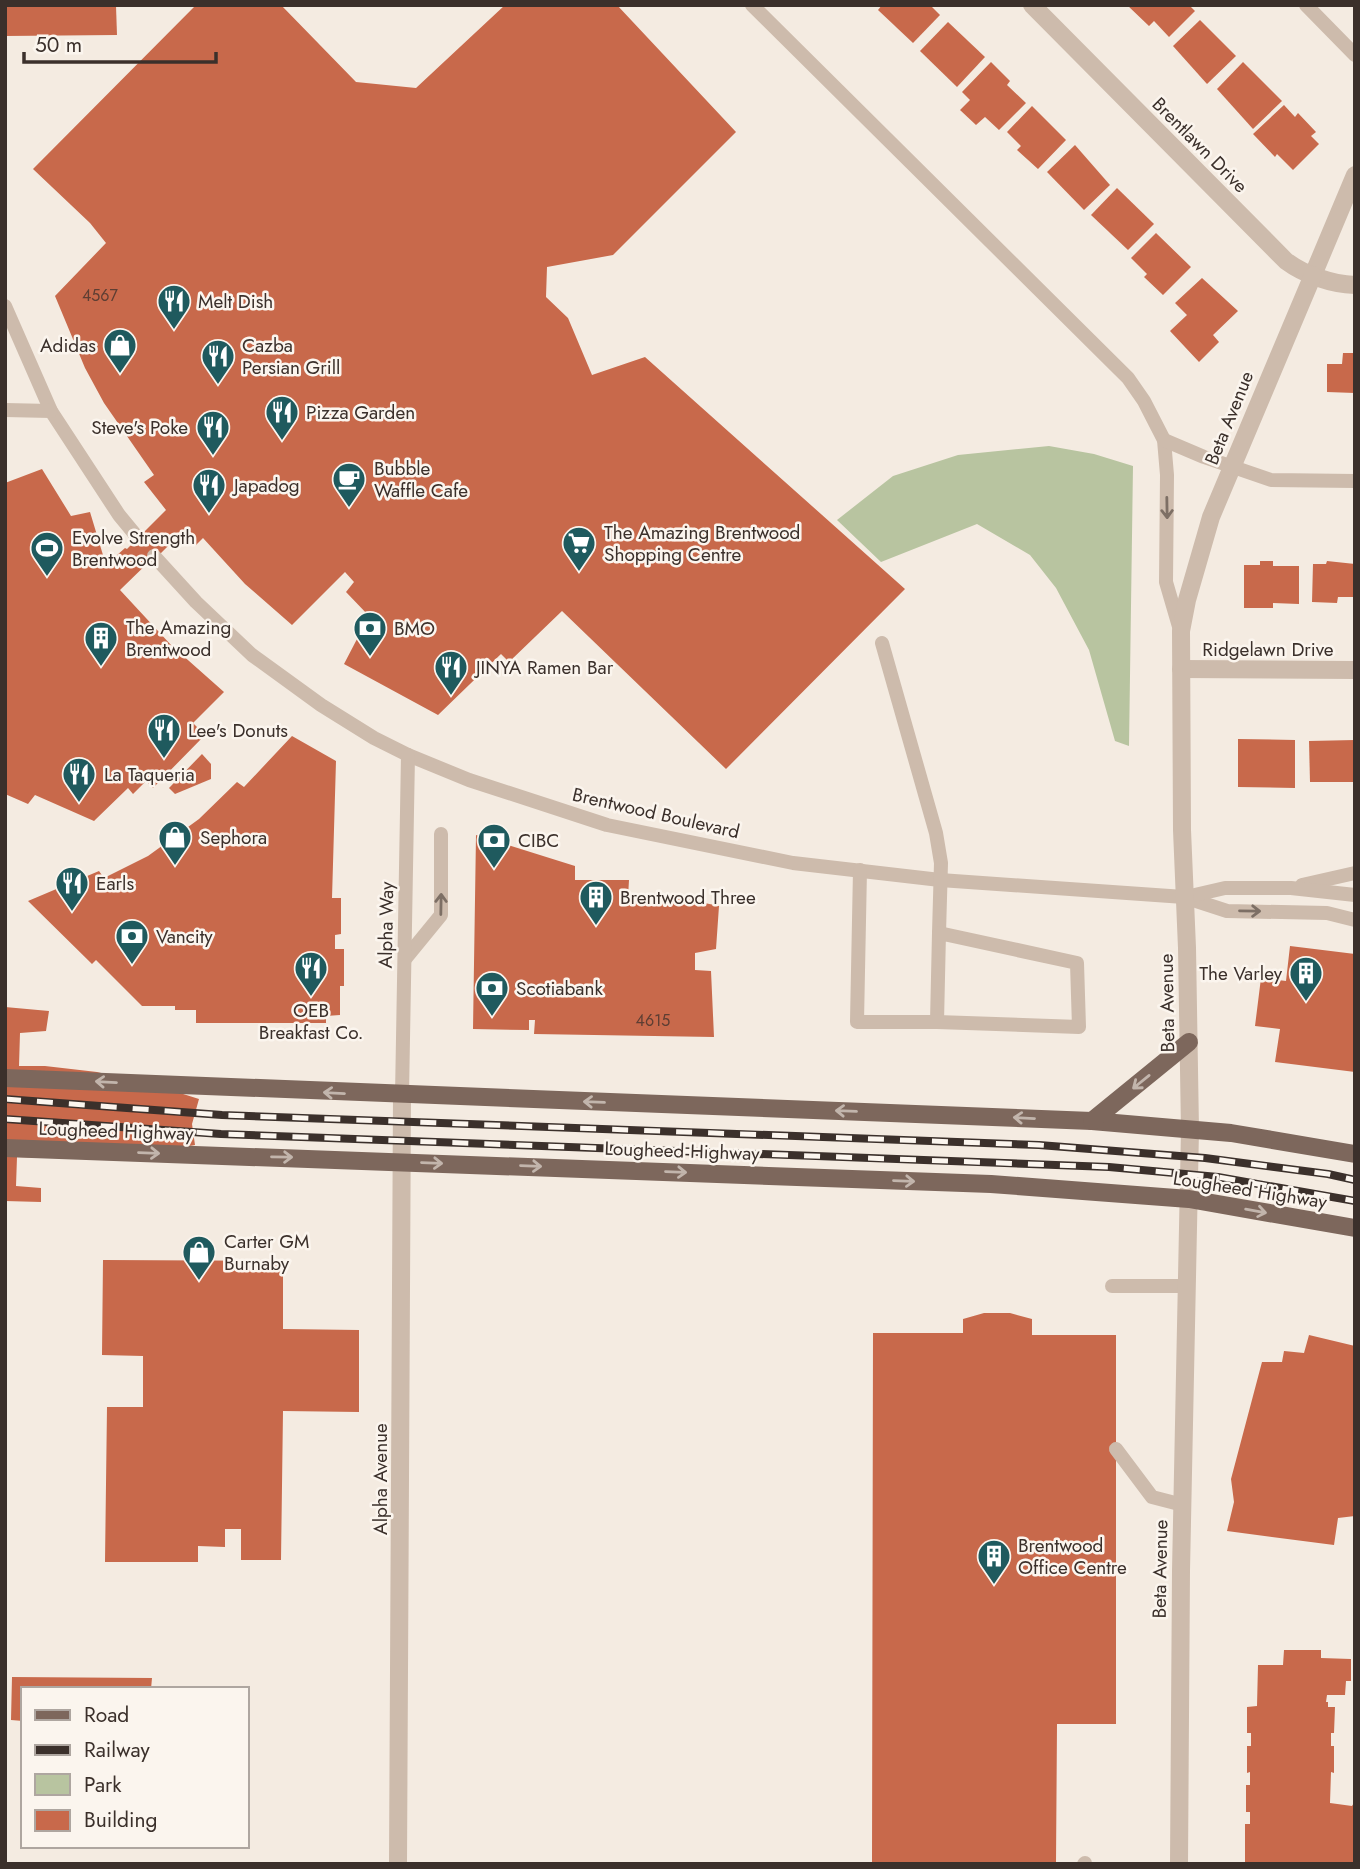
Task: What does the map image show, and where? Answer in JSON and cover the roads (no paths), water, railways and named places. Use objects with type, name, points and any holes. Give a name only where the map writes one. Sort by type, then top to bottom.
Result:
[{"type":"main road","points":[[1092,1121],[1189,1042]]},
{"type":"main road","points":[[5,1078],[1092,1121],[1243,1135],[1355,1154]]},
{"type":"main road","name":"Lougheed Highway","points":[[5,1147],[991,1184],[1189,1199],[1355,1228]]},
{"type":"street","name":"Brentlawn Drive","points":[[1032,5],[1286,261],[1312,275],[1335,283],[1355,285]]},
{"type":"street","name":"Beta Avenue","points":[[1179,1864],[1191,1130],[1184,897],[1181,631],[1211,517],[1355,175]]},
{"type":"street","name":"Ridgelawn Drive","points":[[1181,669],[1355,670]]},
{"type":"street","name":"Alpha Avenue","points":[[398,1864],[402,1095]]},
{"type":"lane","points":[[752,5],[1128,378],[1144,401],[1164,440],[1167,496],[1166,582],[1181,631]]},
{"type":"lane","points":[[1306,5],[1355,55]]},
{"type":"lane","points":[[5,306],[51,411],[138,538]]},
{"type":"lane","points":[[5,410],[51,411]]},
{"type":"lane","points":[[1164,440],[1271,480],[1355,481]]},
{"type":"lane","name":"Brentwood Boulevard","points":[[154,556],[196,602],[252,655],[321,705],[408,755],[503,792],[607,825],[793,863],[940,880],[1184,897]]},
{"type":"lane","points":[[882,643],[936,833],[941,863],[937,1022]]},
{"type":"lane","name":"Alpha Way","points":[[402,1095],[408,755]]},
{"type":"lane","points":[[405,959],[441,915],[441,834]]},
{"type":"lane","points":[[860,870],[857,1022],[1079,1027],[1077,963],[939,933]]},
{"type":"lane","points":[[1291,888],[1355,873]]},
{"type":"lane","points":[[1184,897],[1225,888],[1291,888],[1355,895]]},
{"type":"lane","points":[[1184,897],[1227,911],[1327,913],[1355,920]]},
{"type":"lane","points":[[1112,1286],[1187,1286]]},
{"type":"lane","points":[[1116,1449],[1153,1497],[1183,1505]]},
{"type":"railway","points":[[5,1099],[222,1115],[1039,1145],[1205,1158],[1355,1180]]},
{"type":"railway","points":[[5,1119],[221,1134],[1109,1167],[1218,1177],[1355,1201]]},
{"type":"place","name":"Melt Dish","points":[[174,331]]},
{"type":"place","name":"Adidas","points":[[120,375]]},
{"type":"place","name":"Cazba Persian Grill","points":[[218,386]]},
{"type":"place","name":"Pizza Garden","points":[[282,442]]},
{"type":"place","name":"Steve's Poke","points":[[213,457]]},
{"type":"place","name":"Bubble Waffle Cafe","points":[[349,509]]},
{"type":"place","name":"Japadog","points":[[209,515]]},
{"type":"place","name":"The Amazing Brentwood Shopping Centre","points":[[579,573]]},
{"type":"place","name":"Evolve Strength Brentwood","points":[[47,578]]},
{"type":"place","name":"BMO","points":[[370,658]]},
{"type":"place","name":"The Amazing Brentwood","points":[[101,668]]},
{"type":"place","name":"JINYA Ramen Bar","points":[[451,697]]},
{"type":"place","name":"Lee's Donuts","points":[[164,760]]},
{"type":"place","name":"La Taqueria","points":[[79,804]]},
{"type":"place","name":"Sephora","points":[[175,867]]},
{"type":"place","name":"CIBC","points":[[494,870]]},
{"type":"place","name":"Earls","points":[[72,913]]},
{"type":"place","name":"Brentwood Three","points":[[596,927]]},
{"type":"place","name":"Vancity","points":[[132,966]]},
{"type":"place","name":"OEB Breakfast Co.","points":[[311,998]]},
{"type":"place","name":"The Varley","points":[[1306,1003]]},
{"type":"place","name":"Scotiabank","points":[[492,1018]]},
{"type":"place","name":"Carter GM Burnaby","points":[[199,1282]]},
{"type":"place","name":"Brentwood Office Centre","points":[[994,1586]]}]
